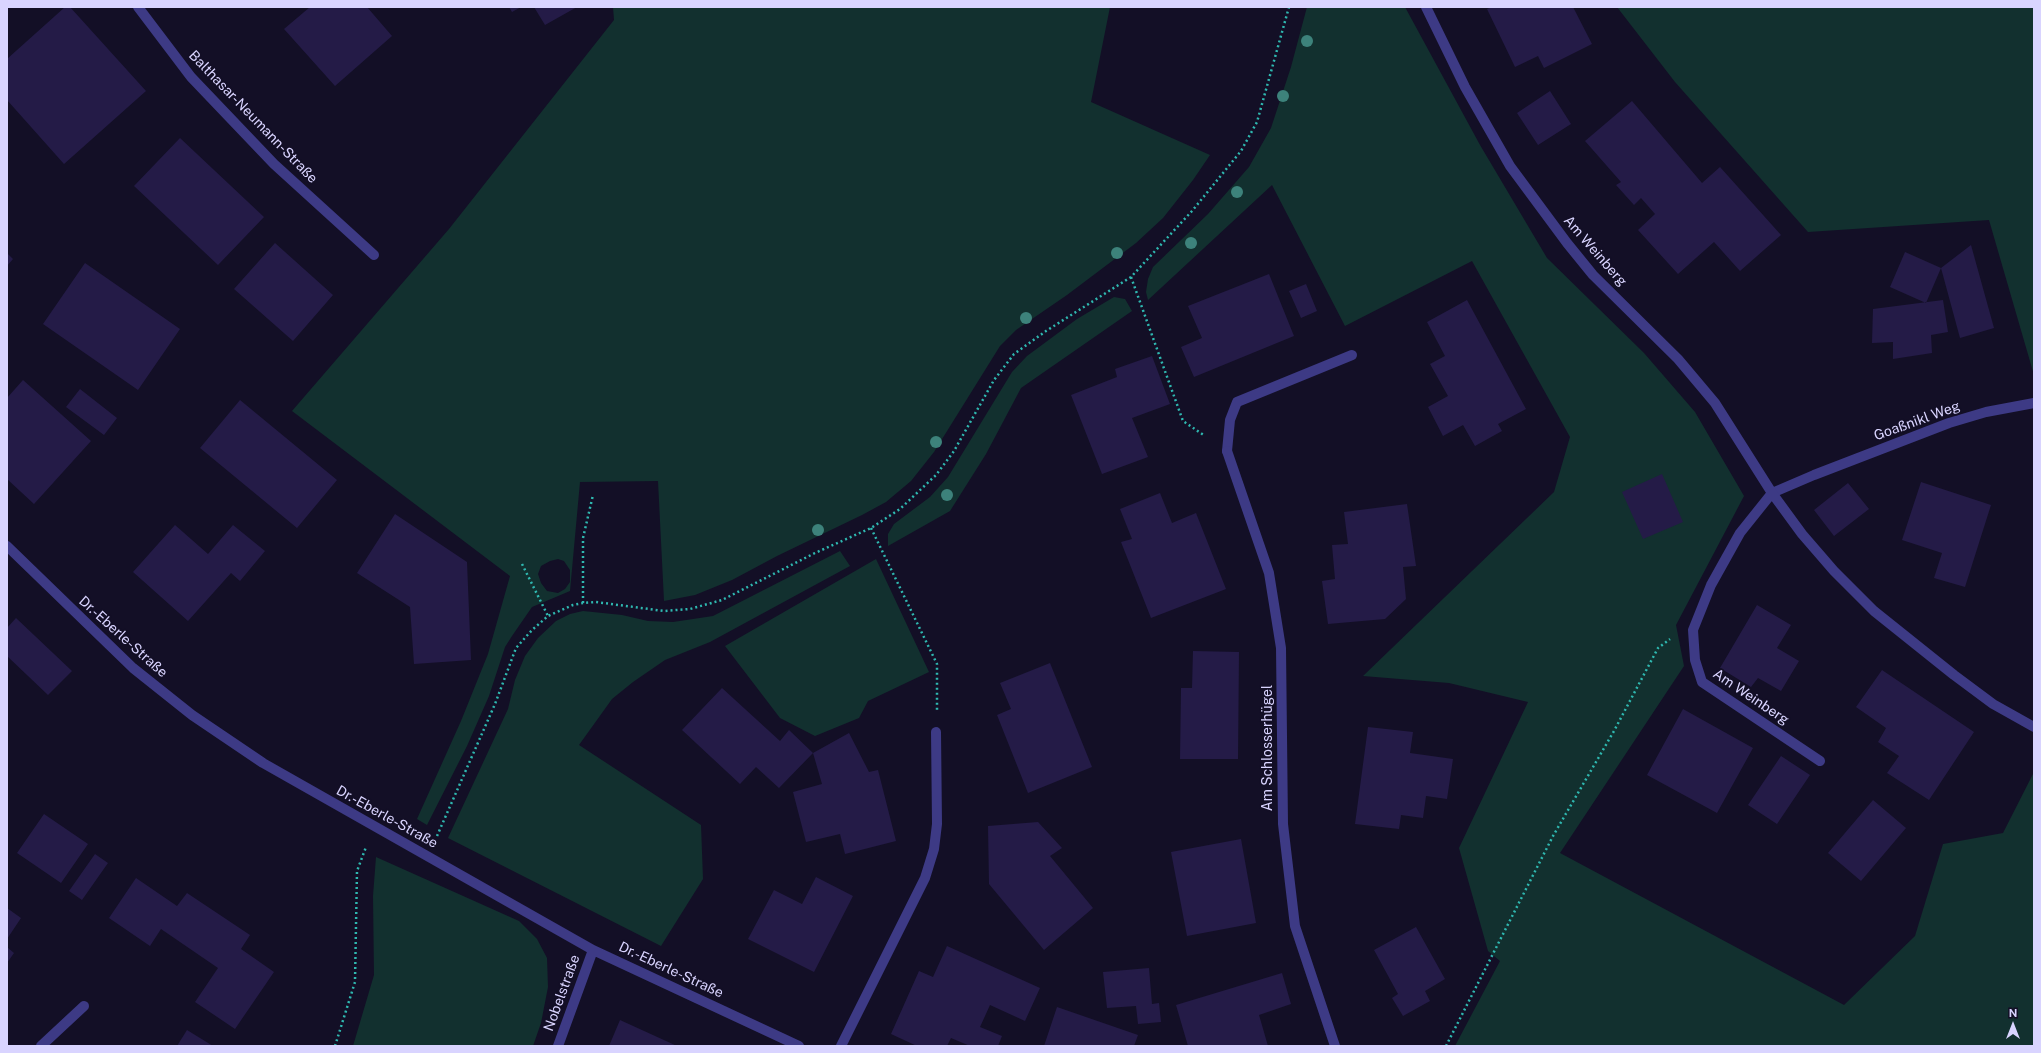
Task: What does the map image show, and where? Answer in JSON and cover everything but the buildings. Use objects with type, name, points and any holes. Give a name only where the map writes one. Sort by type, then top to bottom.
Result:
[{"type":"street","name":"Balthasar-Neumann-Straße","points":[[138,7],[191,77],[274,164],[374,255]]},
{"type":"street","name":"Am Weinberg","points":[[1426,7],[1465,86],[1510,166],[1593,275],[1678,359],[1715,403],[1772,493],[1802,534],[1834,571],[1874,611],[1993,704],[2034,727]]},
{"type":"street","points":[[1227,451],[1230,420],[1237,402],[1352,355]]},
{"type":"street","name":"Goaßnikl Weg","points":[[1772,493],[1949,422],[1986,412],[2034,403]]},
{"type":"street","name":"Am Schlosserhügel","points":[[1227,451],[1269,573],[1281,648],[1283,824],[1295,926],[1335,1046]]},
{"type":"street","name":"Am Weinberg","points":[[1772,493],[1740,533],[1711,585],[1693,630],[1695,660],[1702,682],[1820,761]]},
{"type":"street","name":"Dr.-Eberle-Straße","points":[[7,546],[133,668],[192,715],[263,763],[593,950],[799,1046]]},
{"type":"street","points":[[842,1046],[925,878],[934,849],[937,824],[936,732]]},
{"type":"street","name":"Nobelstraße","points":[[558,1046],[593,950]]},
{"type":"street","points":[[41,1046],[84,1006]]},
{"type":"path","points":[[428,856],[495,704],[516,648],[532,630],[548,616],[573,604],[596,602],[664,611],[690,609],[722,600],[815,553],[871,528],[900,509],[936,475],[954,451],[994,380],[1014,354],[1046,331],[1131,277],[1192,212],[1241,151],[1257,122],[1289,7]]},
{"type":"path","points":[[1131,277],[1183,421],[1227,451]]},
{"type":"path","points":[[583,603],[583,538],[593,495]]},
{"type":"path","points":[[871,528],[937,664],[936,732]]},
{"type":"path","points":[[522,564],[548,616]]},
{"type":"path","points":[[1446,1046],[1553,836],[1614,731],[1658,648]]},
{"type":"path","points":[[335,1046],[355,982],[357,871],[373,826]]},
{"type":"green space","points":[[613,7],[1110,7],[1091,102],[1210,155],[1193,180],[1163,218],[1136,243],[1067,295],[1016,330],[1000,346],[934,452],[911,481],[886,502],[862,515],[777,556],[732,580],[695,595],[664,601],[658,481],[580,482],[570,591],[532,607],[505,647],[489,696],[467,746],[427,825],[417,819],[461,721],[488,654],[510,576],[292,411],[449,229],[614,20]],"holes":[[[558,559],[564,561],[570,570],[570,582],[565,589],[558,593],[547,591],[541,583],[538,574],[541,566]]]},
{"type":"green space","points":[[1307,7],[1405,7],[1480,145],[1547,258],[1644,353],[1695,412],[1744,496],[1676,625],[1684,666],[1560,853],[1844,1005],[1915,936],[1943,844],[2003,833],[2034,772],[2034,1046],[1455,1046],[1500,961],[1488,951],[1459,848],[1528,702],[1449,683],[1363,676],[1554,492],[1570,437],[1472,261],[1345,326],[1272,185],[1148,300],[1146,292],[1148,279],[1153,267],[1208,214],[1249,167],[1271,128],[1291,67]]},
{"type":"green space","points":[[1617,7],[2034,7],[2034,375],[1989,220],[1808,232],[1675,82]]},
{"type":"green space","points":[[1114,297],[1125,299],[1132,311],[1021,388],[986,454],[950,511],[888,546],[888,534],[894,524],[930,497],[948,477],[1012,372],[1027,356],[1077,319]]},
{"type":"green space","points":[[840,551],[850,566],[710,642],[665,660],[633,682],[612,699],[579,745],[701,825],[703,879],[661,946],[448,838],[508,709],[515,680],[525,656],[538,638],[556,621],[570,614],[583,611],[622,615],[648,621],[673,622],[713,616]]},
{"type":"green space","points":[[876,559],[929,672],[868,701],[859,718],[815,736],[780,718],[725,646]]},
{"type":"green space","points":[[376,857],[519,921],[537,939],[547,958],[548,987],[541,1023],[533,1046],[353,1046],[374,975],[373,896]]}]
